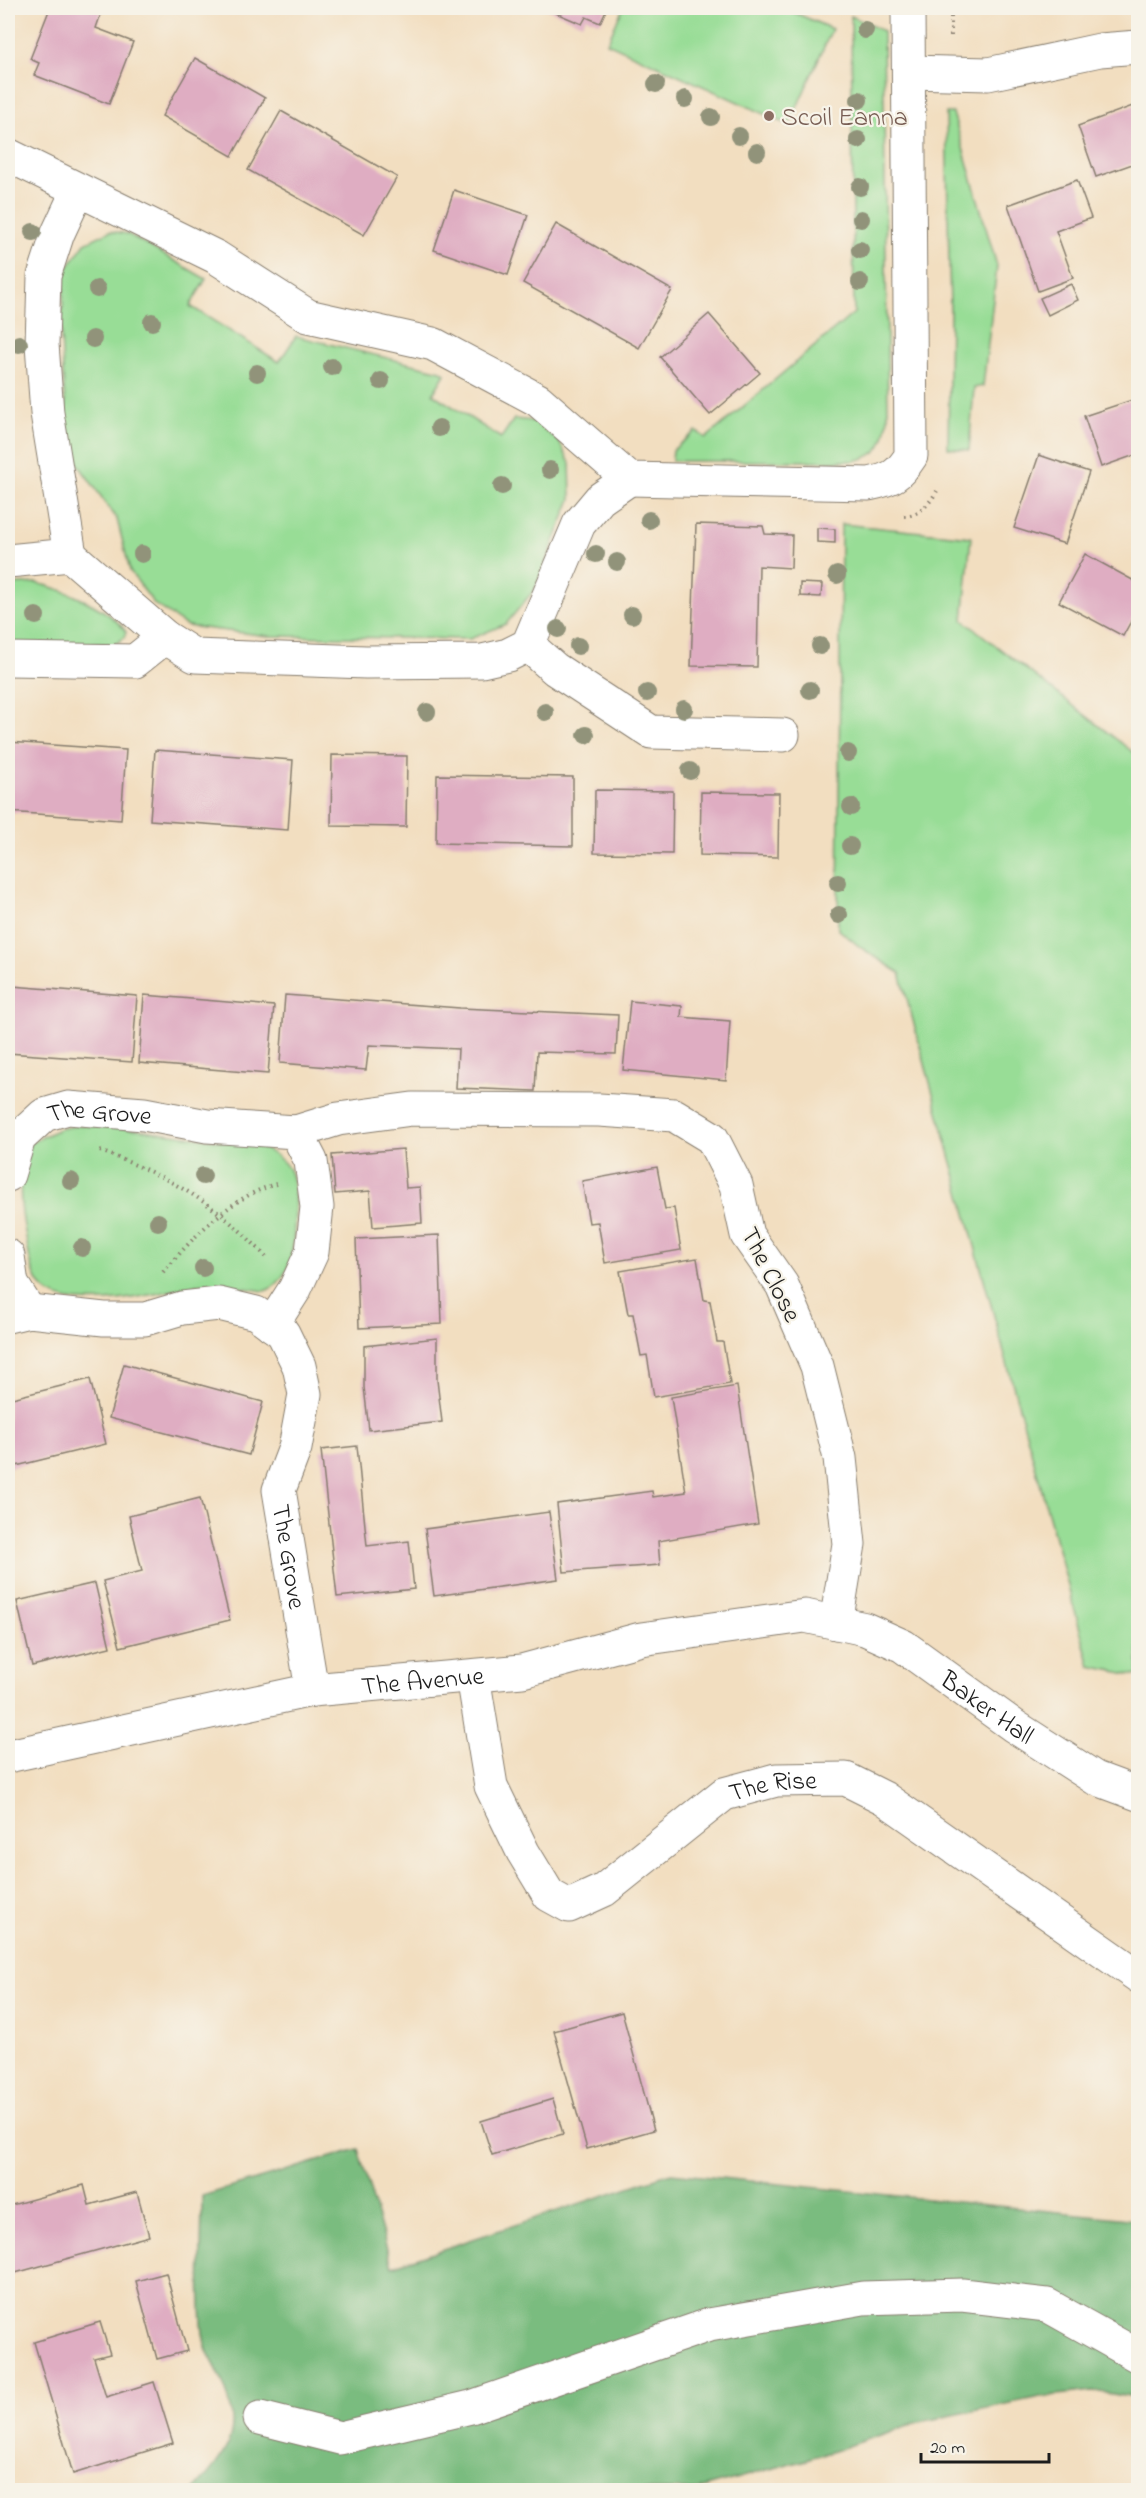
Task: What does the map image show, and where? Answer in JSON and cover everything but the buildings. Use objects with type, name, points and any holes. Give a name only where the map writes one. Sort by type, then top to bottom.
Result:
[{"type":"street","points":[[78,190],[58,233],[44,276],[42,344],[47,413],[70,555],[165,637],[195,656],[366,662],[482,661],[508,655],[528,645],[579,524],[600,499],[629,479],[869,483],[889,480],[902,471],[911,456],[908,8]]},
{"type":"street","points":[[909,72],[988,74],[1046,64],[1100,50],[1138,47]]},
{"type":"street","points":[[8,155],[216,257],[308,316],[433,345],[538,400],[629,479]]},
{"type":"street","points":[[8,561],[70,555]]},
{"type":"street","points":[[8,660],[135,660],[165,637]]},
{"type":"street","points":[[528,645],[555,669],[651,732],[783,735]]},
{"type":"street","name":"The Grove","points":[[8,1175],[13,1134],[44,1115],[68,1108],[144,1114],[207,1126],[296,1132],[338,1119],[412,1109],[505,1109]]},
{"type":"street","name":"The Close","points":[[505,1109],[599,1110],[674,1115],[712,1138],[736,1185],[747,1235],[782,1285],[817,1366],[840,1458],[849,1544],[836,1623]]},
{"type":"street","points":[[273,1325],[295,1289],[312,1252],[316,1207],[313,1174],[311,1161],[296,1132]]},
{"type":"street","name":"The Grove","points":[[8,1256],[18,1313],[104,1319],[145,1319],[182,1308],[219,1304],[256,1313],[283,1333],[299,1366],[304,1394],[295,1448],[279,1490],[312,1690]]},
{"type":"street","name":"The Avenue","points":[[8,1756],[312,1690],[522,1671],[641,1639],[805,1616],[836,1623]]},
{"type":"street","name":"Baker Hall","points":[[836,1623],[865,1629],[903,1646],[1014,1726],[1095,1778],[1138,1794]]},
{"type":"street","name":"The Rise","points":[[473,1676],[491,1786],[523,1852],[549,1895],[569,1906],[604,1890],[724,1794],[776,1780],[846,1779],[884,1798],[1138,1976]]},
{"type":"street","points":[[260,2418],[340,2438],[471,2407],[709,2325],[863,2298],[962,2295],[1047,2305],[1138,2356]]},
{"type":"path","points":[[902,516],[913,515],[923,509],[937,491],[938,482]]},
{"type":"path","points":[[91,1148],[147,1168],[192,1193],[239,1228],[295,1289]]},
{"type":"path","points":[[145,1319],[156,1280],[198,1232],[220,1214],[263,1188],[313,1174]]},
{"type":"green space","points":[[623,8],[784,8],[832,29],[789,125],[607,43]]},
{"type":"green space","points":[[851,16],[883,31],[888,418],[883,442],[870,456],[854,461],[672,461],[673,450],[696,431],[706,438],[854,313]]},
{"type":"green space","points":[[946,113],[953,113],[997,266],[983,386],[974,388],[969,450],[948,448],[950,311]]},
{"type":"green space","points":[[110,231],[128,234],[206,279],[190,306],[279,362],[296,336],[441,371],[445,374],[433,394],[501,438],[514,419],[534,421],[559,442],[570,463],[571,499],[535,589],[506,624],[470,639],[268,636],[187,626],[154,604],[130,571],[117,519],[78,464],[66,422],[61,336],[65,271],[85,243]]},
{"type":"green space","points":[[841,524],[971,537],[963,620],[1138,756],[1138,1676],[1090,1666],[900,973],[860,947],[838,929]]},
{"type":"green space","points":[[36,583],[72,595],[98,608],[119,623],[126,632],[124,638],[115,644],[8,644],[8,585]]},
{"type":"green space","points":[[80,1125],[136,1129],[258,1146],[278,1158],[288,1168],[294,1188],[295,1203],[290,1260],[280,1280],[275,1286],[264,1291],[211,1283],[120,1300],[97,1301],[76,1301],[58,1297],[44,1289],[33,1271],[24,1224],[20,1190],[23,1167],[30,1143],[59,1129]]},
{"type":"green space","points":[[358,2149],[392,2266],[671,2173],[1138,2220],[1138,2398],[1093,2391],[1040,2397],[915,2423],[834,2451],[696,2490],[194,2490],[225,2450],[232,2425],[227,2395],[203,2334],[200,2282],[202,2196]]},
{"type":"place","name":"Scoil Eanna","points":[[769,116]]}]
